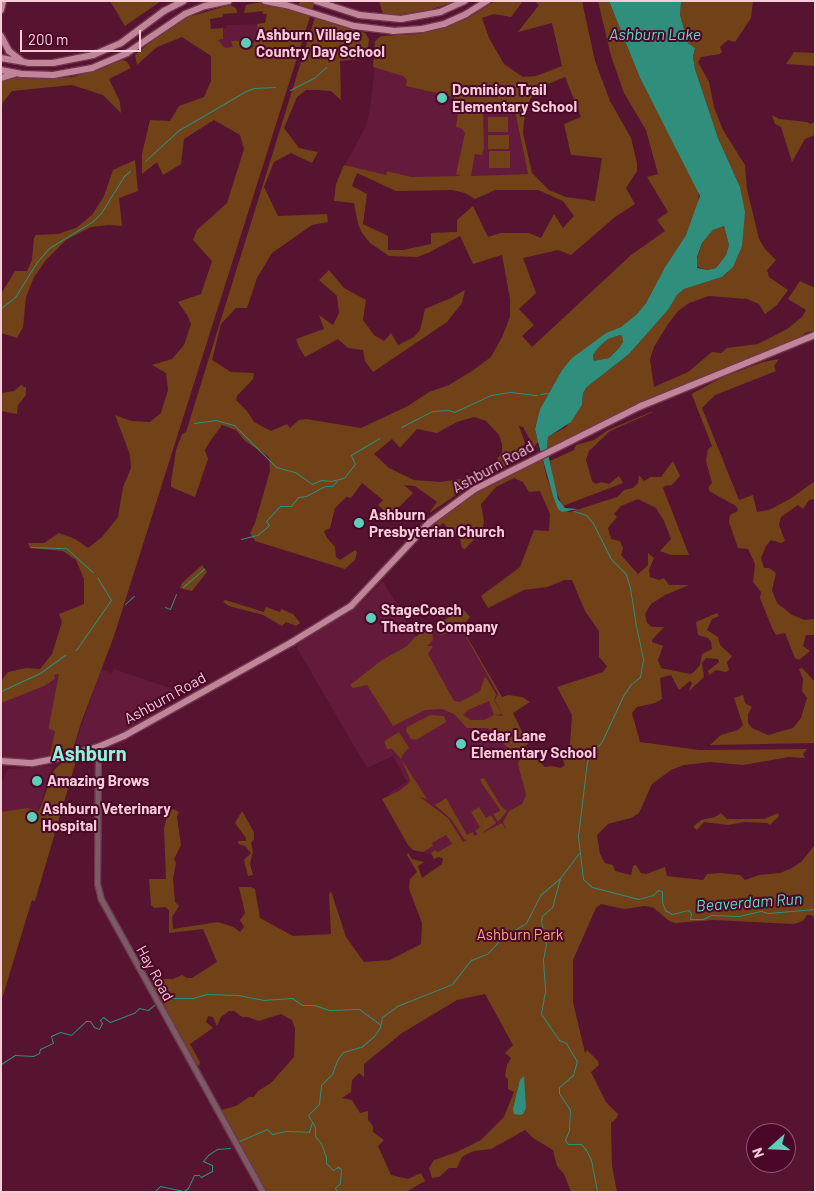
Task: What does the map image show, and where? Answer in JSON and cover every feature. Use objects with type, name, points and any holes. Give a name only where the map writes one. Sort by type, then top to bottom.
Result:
[{"type":"main road","points":[[1,10],[3,1]]},
{"type":"main road","points":[[1,58],[23,62],[67,61],[103,51],[129,38],[164,11],[184,1]]},
{"type":"main road","points":[[1,70],[18,74],[53,75],[92,68],[127,53],[185,14],[205,6],[228,1]]},
{"type":"main road","points":[[265,1],[365,29],[402,31],[444,24],[487,1]]},
{"type":"main road","points":[[316,1],[367,17],[401,19],[440,12],[465,1]]},
{"type":"main road","points":[[1,36],[9,51],[23,62]]},
{"type":"main road","points":[[1,78],[18,74]]},
{"type":"main road","name":"Ashburn Road","points":[[1,761],[44,761],[98,747],[124,736],[346,609],[368,590],[422,530],[443,511],[475,489],[534,458],[663,397],[815,335]]},
{"type":"street","name":"Hay Road","points":[[98,747],[97,883],[101,899],[263,1192]]},
{"type":"shaded area","points":[[271,19],[235,75],[217,39],[217,29],[227,28],[227,25],[256,24],[257,28],[265,27]]},
{"type":"shaded area","name":"Dominion Trail Elementary School","points":[[378,41],[510,89],[530,184],[403,189],[345,165],[366,126],[370,109]]},
{"type":"shaded area","name":"Cedar Lane Elementary School","points":[[383,581],[418,641],[456,620],[569,821],[566,860],[443,857],[412,850],[387,804],[389,793],[407,782],[393,756],[367,768],[297,648],[298,643],[358,605]]},
{"type":"shaded area","points":[[68,669],[50,729],[55,731],[49,759],[1,758],[1,698]]},
{"type":"shaded area","points":[[101,669],[112,673],[114,669],[184,693],[110,740],[72,753]]},
{"type":"shaded area","points":[[53,766],[38,811],[27,808],[1,812],[1,784],[8,769]]},
{"type":"green space","points":[[110,1],[161,1],[125,26]]},
{"type":"green space","points":[[300,1],[315,1],[114,636],[81,723],[72,753],[49,759],[55,731],[49,729],[49,725],[59,674],[54,675],[55,679],[44,686],[1,703],[1,681],[8,672],[26,668],[40,669],[52,654],[62,622],[59,614],[84,604],[84,579],[76,560],[63,551],[30,548],[28,543],[44,543],[59,533],[75,539],[88,548],[102,537],[118,517],[123,487],[131,468],[130,455],[115,415],[131,421],[150,422],[161,413],[168,390],[166,373],[152,365],[172,359],[184,345],[191,324],[178,302],[201,294],[212,261],[193,240],[197,230],[227,203],[244,149],[240,135],[214,120],[184,139],[181,164],[163,175],[157,162],[142,174],[142,154],[150,120],[170,121],[179,106],[204,97],[211,81],[211,56],[182,37],[157,47],[137,65],[135,55],[178,20],[230,5],[236,8],[237,13],[223,14],[222,17],[210,19],[211,29],[223,28],[223,39],[218,40],[225,48],[233,47],[231,41],[252,40],[253,44],[257,38],[257,24],[265,23],[267,14],[263,14],[262,11],[244,13],[243,16],[246,5],[261,2],[297,11]]},
{"type":"green space","points":[[379,1],[456,1],[426,11],[395,15],[383,14]]},
{"type":"green space","points":[[495,1],[523,1],[511,17],[494,14],[482,18],[489,38],[504,64],[523,77],[536,76],[562,66],[552,23],[518,32],[539,5],[534,1],[582,1],[595,61],[610,101],[631,138],[637,163],[637,171],[626,188],[635,204],[615,217],[571,255],[558,250],[523,258],[536,293],[519,309],[534,325],[522,336],[532,347],[631,255],[665,231],[657,220],[668,212],[647,177],[658,174],[646,130],[624,93],[611,56],[598,1],[609,1],[640,78],[698,191],[699,201],[686,235],[665,267],[646,303],[637,314],[621,327],[606,333],[562,370],[540,409],[535,429],[538,442],[534,447],[523,427],[519,426],[525,443],[509,464],[468,487],[429,513],[437,502],[415,486],[404,485],[413,493],[390,516],[378,505],[383,500],[362,483],[351,498],[346,497],[335,508],[330,528],[324,531],[335,547],[336,557],[340,560],[355,550],[357,552],[355,560],[345,569],[255,541],[250,533],[255,523],[270,471],[269,457],[245,441],[236,430],[222,425],[209,443],[205,450],[208,459],[195,497],[171,487],[171,482],[176,450],[182,434],[186,432],[315,17],[365,33],[369,39],[367,58],[340,61],[341,100],[331,91],[318,90],[306,90],[297,97],[284,128],[299,148],[318,152],[312,163],[291,153],[274,162],[264,187],[278,216],[327,214],[328,222],[312,225],[272,253],[257,278],[247,308],[236,308],[221,324],[212,360],[231,372],[254,373],[253,379],[237,396],[236,400],[247,411],[254,422],[271,431],[287,424],[290,428],[299,420],[306,419],[361,428],[408,406],[429,392],[449,385],[472,371],[491,357],[502,337],[510,317],[510,299],[502,255],[473,264],[460,236],[417,257],[389,256],[370,243],[362,233],[358,224],[354,203],[334,201],[336,184],[344,165],[386,175],[387,171],[411,177],[461,176],[456,174],[465,133],[462,129],[456,127],[459,104],[454,100],[454,97],[406,86],[407,80],[403,76],[373,67],[375,41],[381,36],[417,34],[446,27],[468,18]],"holes":[[[565,77],[581,117],[564,124],[571,155],[602,158],[595,201],[566,197],[549,190],[532,173],[523,133],[525,110],[531,98],[548,84]],[[514,107],[528,174],[471,176],[475,154],[482,155],[484,148],[483,110]],[[357,173],[396,191],[452,190],[465,193],[475,199],[495,190],[538,190],[563,201],[574,216],[563,228],[554,214],[541,238],[529,233],[501,233],[488,237],[473,206],[457,220],[457,232],[431,233],[431,244],[403,250],[388,250],[388,236],[363,224],[367,194],[352,186]],[[474,417],[486,421],[499,435],[502,452],[494,464],[477,474],[461,479],[441,482],[414,480],[389,468],[374,454],[392,439],[400,448],[417,429],[437,433],[457,422]]]},
{"type":"green space","points":[[681,1],[753,1],[751,18],[735,42],[728,40],[720,47],[722,52],[720,54],[701,57],[698,62],[709,82],[714,107],[723,130],[745,165],[747,189],[759,239],[765,249],[776,260],[767,270],[769,277],[788,290],[777,305],[765,314],[759,304],[747,299],[709,296],[689,303],[678,311],[654,347],[650,359],[654,387],[688,372],[712,352],[721,353],[727,348],[758,344],[787,329],[802,317],[806,310],[788,299],[800,281],[815,288],[815,331],[807,332],[793,341],[633,407],[547,449],[548,437],[566,427],[582,405],[583,393],[587,387],[629,354],[668,310],[677,295],[684,289],[722,277],[728,272],[740,187],[718,138],[695,69],[693,57],[695,48],[688,43],[680,15]]},
{"type":"green space","points":[[794,52],[815,53],[815,66],[786,64]]},
{"type":"green space","points":[[123,60],[131,68],[109,79],[120,102],[121,113],[103,95],[72,85],[12,91],[3,102],[1,110],[1,80],[13,77],[36,79],[73,77]]},
{"type":"green space","points":[[772,115],[779,119],[810,124],[815,122],[815,135],[805,139],[792,162],[781,127],[775,124]]},
{"type":"green space","points":[[488,117],[508,117],[508,132],[488,132]]},
{"type":"green space","points":[[488,135],[509,135],[509,149],[488,149]]},
{"type":"green space","points":[[489,151],[510,151],[510,168],[489,168]]},
{"type":"green space","points":[[135,160],[138,191],[119,198],[122,226],[91,227],[66,240],[46,260],[34,277],[26,297],[23,327],[17,338],[1,333],[1,294],[15,271],[27,271],[32,260],[34,238],[36,235],[58,234],[76,228],[92,215],[104,196],[113,170]]},
{"type":"green space","points":[[724,226],[729,245],[726,255],[716,268],[708,270],[697,267],[696,262],[702,243],[713,230]]},
{"type":"green space","points":[[329,270],[344,288],[366,300],[363,320],[374,335],[384,341],[391,333],[398,345],[414,337],[420,330],[425,309],[465,290],[462,303],[447,322],[373,372],[365,361],[363,350],[348,348],[338,339],[305,357],[299,347],[296,339],[324,329],[319,315],[333,325],[339,313],[337,296],[319,280]]},
{"type":"green space","points":[[620,335],[623,342],[609,358],[594,361],[593,355],[599,347],[608,339]]},
{"type":"green space","points":[[779,359],[774,366],[776,371],[715,395],[702,408],[739,500],[753,495],[757,512],[769,510],[790,499],[815,481],[815,499],[809,500],[803,509],[798,505],[781,517],[779,525],[785,541],[781,543],[771,540],[761,558],[764,568],[769,568],[776,573],[772,590],[777,603],[792,615],[805,620],[815,619],[815,635],[806,635],[803,646],[810,651],[799,660],[795,658],[785,633],[776,635],[772,628],[760,598],[761,592],[753,582],[755,564],[748,549],[738,548],[729,522],[730,515],[738,511],[736,506],[709,491],[709,486],[712,483],[706,461],[708,449],[712,446],[692,395],[723,377],[763,362]]},
{"type":"green space","points":[[21,385],[26,388],[26,395],[18,405],[17,414],[1,411],[1,393],[14,391]]},
{"type":"green space","points":[[653,412],[610,431],[589,451],[586,460],[592,481],[596,484],[601,482],[609,484],[619,476],[623,483],[563,506],[555,490],[550,461],[574,450],[576,445],[594,440],[608,430]]},
{"type":"green space","name":"Ashburn Park","points":[[542,457],[547,478],[558,508],[570,512],[617,497],[624,490],[633,488],[638,483],[639,475],[644,481],[651,477],[661,477],[673,461],[680,476],[672,485],[663,488],[689,555],[671,555],[660,551],[671,539],[664,521],[656,508],[638,499],[621,506],[614,514],[617,517],[608,528],[611,539],[620,541],[623,548],[621,555],[638,574],[648,565],[648,553],[654,558],[649,570],[650,577],[659,580],[664,578],[669,585],[689,585],[665,595],[651,604],[645,614],[647,623],[652,627],[664,627],[652,640],[652,642],[663,646],[658,660],[661,668],[690,674],[694,672],[700,665],[702,654],[712,649],[708,638],[698,635],[696,622],[717,613],[719,616],[712,619],[707,630],[718,637],[720,645],[732,656],[727,662],[729,670],[726,672],[716,670],[709,675],[708,671],[719,662],[718,659],[706,658],[702,663],[704,677],[689,691],[692,683],[690,681],[679,690],[671,675],[660,678],[662,699],[655,703],[637,707],[632,713],[640,742],[699,750],[807,749],[803,754],[805,758],[789,757],[743,765],[711,762],[684,765],[671,770],[652,784],[639,813],[631,818],[608,824],[597,835],[600,854],[605,863],[613,865],[615,871],[631,875],[633,866],[636,865],[641,873],[646,874],[665,867],[667,876],[703,880],[707,874],[721,873],[740,875],[745,880],[759,875],[780,873],[792,868],[801,862],[815,845],[815,918],[807,915],[803,921],[794,924],[713,920],[675,923],[669,921],[654,908],[645,906],[624,909],[601,904],[596,908],[573,960],[573,1002],[585,1053],[587,1050],[598,1061],[599,1065],[591,1072],[606,1102],[618,1114],[617,1118],[611,1123],[612,1166],[617,1192],[571,1192],[564,1174],[557,1166],[553,1150],[533,1138],[525,1130],[491,1149],[474,1151],[467,1154],[462,1157],[457,1168],[449,1168],[439,1177],[432,1178],[429,1168],[434,1160],[457,1152],[481,1140],[504,1117],[514,1092],[508,1089],[508,1079],[505,1076],[507,1065],[511,1058],[505,1053],[513,1045],[485,994],[457,1000],[402,1033],[364,1064],[364,1077],[359,1073],[352,1080],[351,1092],[342,1098],[352,1100],[360,1113],[368,1111],[368,1120],[373,1126],[373,1132],[384,1140],[378,1146],[391,1175],[408,1179],[421,1173],[425,1181],[406,1192],[267,1192],[221,1110],[236,1106],[249,1097],[254,1097],[258,1091],[271,1083],[294,1057],[295,1028],[292,1020],[281,1014],[259,1021],[242,1017],[234,1011],[229,1011],[221,1017],[217,1026],[213,1017],[208,1016],[206,1022],[213,1028],[190,1044],[200,1062],[199,1066],[196,1064],[147,979],[173,979],[182,975],[192,978],[217,962],[203,929],[169,933],[169,910],[165,907],[154,908],[151,905],[149,879],[166,879],[164,828],[167,816],[169,811],[173,809],[179,812],[177,817],[181,845],[174,859],[176,863],[173,878],[175,902],[179,906],[172,917],[173,929],[218,922],[233,927],[240,932],[244,927],[240,920],[245,913],[239,887],[251,887],[255,889],[260,918],[293,936],[331,934],[329,895],[331,891],[346,937],[364,962],[390,960],[421,944],[422,923],[409,889],[410,879],[417,872],[407,855],[408,853],[412,859],[424,862],[418,866],[422,878],[442,864],[443,859],[439,857],[434,859],[431,853],[435,850],[438,852],[452,844],[446,835],[432,843],[433,846],[423,852],[413,850],[408,845],[382,799],[399,791],[409,783],[410,780],[402,760],[427,799],[420,797],[448,818],[463,842],[467,840],[464,839],[452,820],[435,805],[446,798],[467,835],[473,832],[474,836],[478,834],[475,831],[480,827],[471,812],[479,807],[486,818],[491,815],[496,823],[481,834],[502,823],[506,830],[503,822],[509,811],[522,804],[526,795],[518,764],[519,760],[532,751],[535,755],[533,756],[545,767],[561,768],[565,765],[563,760],[570,744],[572,715],[557,687],[603,672],[607,666],[599,657],[599,631],[585,611],[572,580],[565,580],[547,587],[524,590],[488,608],[481,596],[520,567],[534,530],[549,531],[550,514],[540,491],[529,492],[523,482],[514,478],[496,487],[481,504],[484,522],[482,531],[465,549],[462,548],[460,539],[443,523],[431,534],[430,529],[436,521],[469,495]]},
{"type":"green space","points":[[202,565],[207,572],[192,591],[180,588],[182,583]]},
{"type":"green space","points":[[225,600],[264,612],[266,607],[280,612],[281,609],[293,614],[300,623],[296,626],[286,622],[282,626],[263,615],[229,606],[223,602]]},
{"type":"green space","points":[[463,609],[470,617],[465,623],[463,630],[502,697],[508,695],[522,697],[530,702],[513,713],[528,744],[517,751],[510,750],[488,728],[467,728],[454,714],[442,709],[425,710],[393,726],[367,685],[353,688],[350,685],[382,660],[407,646],[415,637]],"holes":[[[457,630],[463,632],[498,694],[495,700],[502,714],[494,700],[496,694],[485,676],[480,691],[460,702],[454,701],[428,654],[433,646],[427,646],[433,640],[432,633],[436,631],[441,635]],[[489,701],[494,715],[484,720],[471,720],[463,715],[468,710]]]},
{"type":"green space","points":[[802,668],[815,682],[815,743],[710,745],[721,735],[738,730],[743,725],[734,698],[743,695],[745,703],[752,707],[748,714],[748,723],[752,728],[768,735],[793,728],[801,718],[807,698],[802,691],[803,679],[799,669]]},
{"type":"green space","points":[[430,715],[444,716],[446,722],[416,740],[411,739],[406,731],[407,727]]},
{"type":"green space","points":[[399,732],[409,748],[401,759],[392,749],[387,749],[384,741]]},
{"type":"green space","points":[[72,758],[72,762],[76,761],[35,901],[32,900],[1,1002],[1,812],[27,808],[39,811],[54,770],[66,759]]},
{"type":"green space","points":[[484,778],[501,806],[507,811],[498,822],[493,814],[500,811],[482,784],[480,779]]},
{"type":"green space","points":[[242,811],[254,832],[254,839],[251,843],[253,851],[250,864],[253,875],[248,876],[244,860],[251,853],[245,846],[238,844],[238,841],[246,841],[246,838],[235,823]]},
{"type":"green space","points":[[721,813],[727,819],[764,819],[778,813],[779,816],[770,825],[767,823],[745,822],[728,825],[704,822],[697,830],[693,827],[701,820],[715,817]]},
{"type":"water","name":"Ashburn Lake","points":[[609,1],[681,1],[680,15],[688,43],[695,48],[693,57],[695,69],[718,138],[740,187],[745,212],[742,246],[733,267],[722,277],[684,289],[677,295],[668,310],[629,354],[587,387],[583,393],[582,405],[571,422],[548,437],[547,449],[558,499],[565,508],[578,509],[562,512],[558,509],[553,496],[535,429],[540,409],[562,370],[572,358],[606,333],[621,327],[637,314],[646,303],[665,267],[686,235],[700,196],[640,78]],"holes":[[[724,226],[729,245],[726,255],[716,268],[708,270],[697,268],[697,257],[702,243],[713,230]],[[620,335],[623,342],[619,348],[609,358],[594,361],[593,355],[599,347],[608,339]]]},
{"type":"water","points":[[524,1076],[526,1108],[523,1114],[514,1114],[513,1109],[520,1080]]},
{"type":"waterway","points":[[290,90],[315,77],[326,67]]},
{"type":"waterway","points":[[145,161],[179,130],[246,91],[254,88],[275,87]]},
{"type":"waterway","points":[[1,308],[15,297],[36,263],[49,248],[93,221],[101,213],[124,176],[130,171]]},
{"type":"waterway","points":[[401,427],[432,411],[449,410],[454,412],[491,395],[511,392],[537,395]]},
{"type":"waterway","points":[[540,394],[548,393]]},
{"type":"waterway","points":[[194,423],[216,420],[234,425],[276,467],[295,472],[312,484],[321,480],[331,481],[344,478],[355,464],[351,455],[379,438]]},
{"type":"waterway","points":[[241,539],[257,535],[266,528],[269,525],[266,521],[280,506],[291,506],[298,497],[306,496],[325,486],[332,486],[337,481]]},
{"type":"waterway","name":"Beaverdam Run","points":[[574,511],[586,515],[593,523],[611,559],[626,574],[643,660],[640,677],[631,684],[623,696],[602,741],[587,761],[578,836],[583,879],[592,887],[638,899],[653,895],[658,890],[662,891],[662,902],[665,910],[672,914],[688,910],[691,913],[690,919],[703,919],[711,915],[739,916],[761,911],[768,913],[815,909]]},
{"type":"waterway","points":[[31,547],[66,548],[93,572]]},
{"type":"waterway","points":[[183,587],[204,569]]},
{"type":"waterway","points":[[76,650],[111,600],[98,578]]},
{"type":"waterway","points":[[165,607],[170,609],[176,594]]},
{"type":"waterway","points":[[125,604],[134,596]]},
{"type":"waterway","points":[[1,691],[40,673],[65,655]]},
{"type":"waterway","points":[[579,853],[560,878],[552,907],[542,916],[541,921],[546,944],[543,960],[545,991],[541,1014],[559,1040],[566,1043],[577,1061],[573,1075],[559,1087],[559,1093],[570,1110],[569,1130],[565,1140],[568,1144],[581,1144],[586,1150],[591,1160],[597,1192]]},
{"type":"waterway","points":[[338,1192],[335,1188],[340,1183],[341,1169],[338,1167],[333,1170],[326,1163],[321,1143],[315,1136],[315,1127],[308,1115],[319,1104],[321,1085],[332,1074],[337,1060],[343,1052],[361,1047],[374,1036],[380,1027],[382,1017],[397,1006],[452,984],[471,960],[487,954],[502,938],[526,923],[540,895],[560,878]]},
{"type":"waterway","points":[[161,1000],[193,998],[206,994],[238,995],[263,1000],[292,998],[302,1005],[314,1005],[329,1010],[359,1009],[380,1024]]},
{"type":"waterway","points":[[1,1064],[15,1055],[33,1056],[39,1053],[40,1049],[53,1043],[51,1036],[60,1032],[71,1035],[86,1021],[90,1021],[94,1027],[99,1029],[102,1023],[100,1020],[103,1017],[110,1022],[134,1013],[139,1008],[148,1010],[154,1005]]},
{"type":"waterway","points":[[239,1141],[267,1129],[272,1134],[286,1131],[309,1132],[312,1122]]},
{"type":"waterway","points":[[154,1192],[160,1186],[184,1191],[188,1188],[194,1175],[201,1177],[212,1171],[212,1165],[203,1161],[208,1155],[217,1149],[230,1148]]},
{"type":"place","name":"Ashburn Village Country Day School","points":[[246,43]]},
{"type":"place","name":"Dominion Trail Elementary School","points":[[442,98]]},
{"type":"place","name":"Ashburn Presbyterian Church","points":[[359,523]]},
{"type":"place","name":"StageCoach Theatre Company","points":[[371,618]]},
{"type":"place","name":"Cedar Lane Elementary School","points":[[461,744]]},
{"type":"place","name":"Amazing Brows","points":[[37,781]]},
{"type":"place","name":"Ashburn Veterinary Hospital","points":[[32,817]]},
{"type":"district","name":"Ashburn","points":[[89,753]]}]
